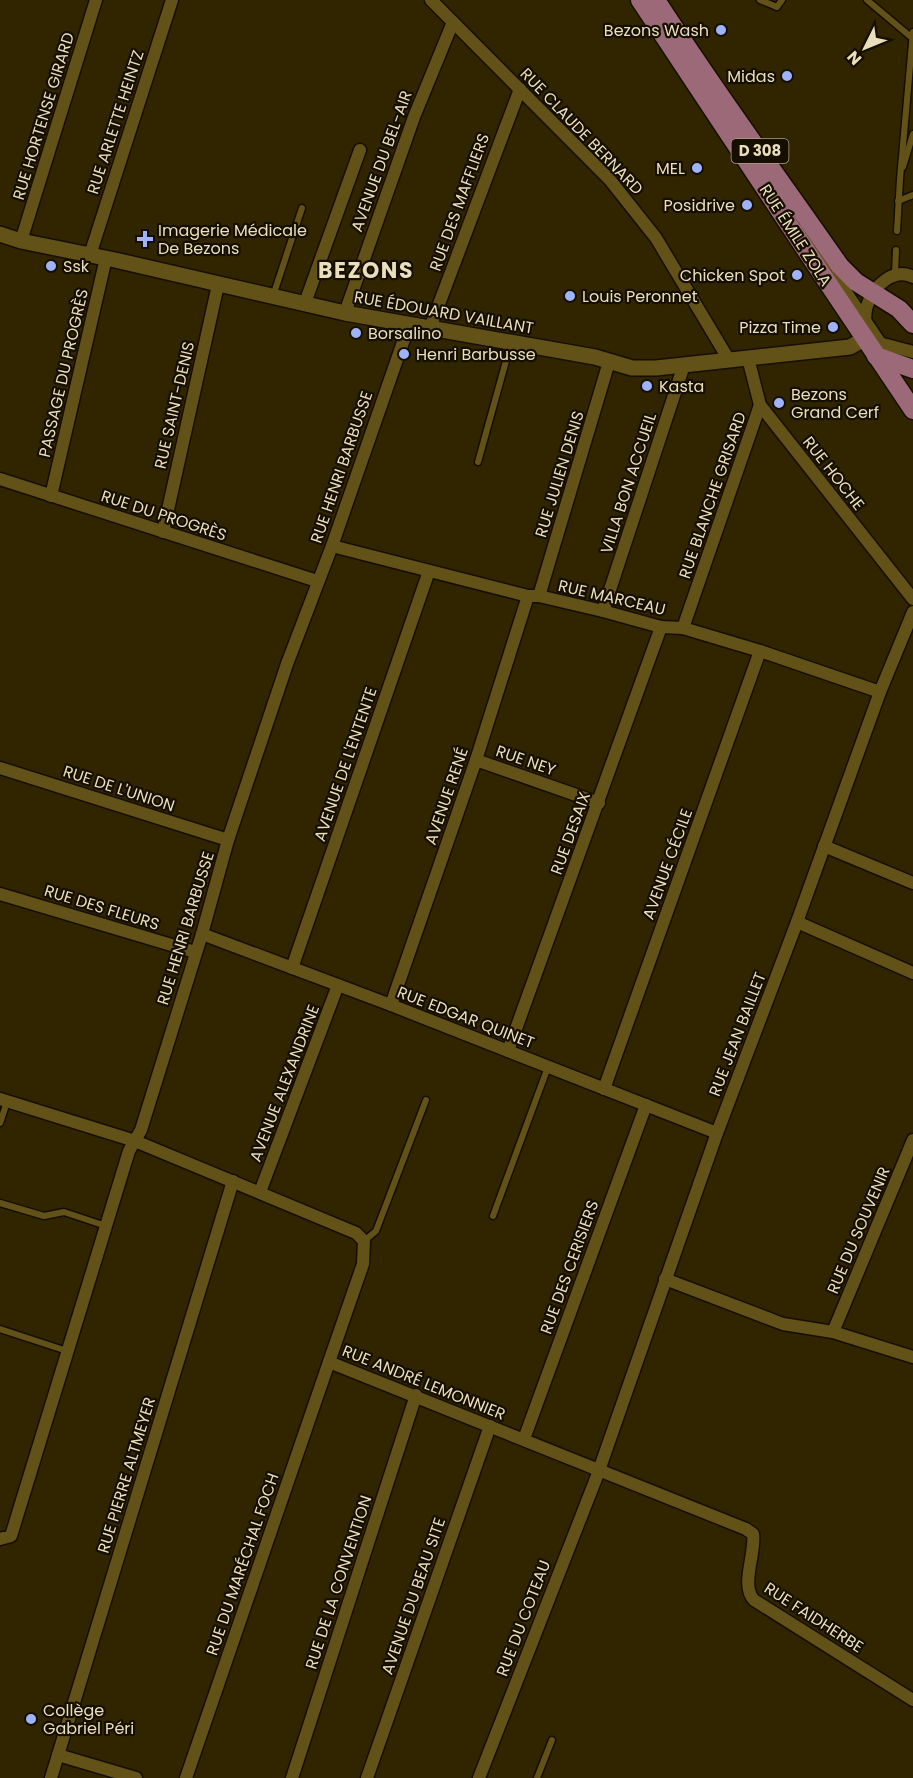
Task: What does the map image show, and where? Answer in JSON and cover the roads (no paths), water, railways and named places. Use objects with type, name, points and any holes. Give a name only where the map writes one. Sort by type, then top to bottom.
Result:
[{"type":"main road","name":"RUE ÉMILE ZOLA","points":[[640,0],[723,125],[857,343],[879,350],[913,410]]},
{"type":"main road","name":"RUE ÉMILE ZOLA","points":[[656,0],[703,73],[840,266],[856,282],[899,309],[913,324]]},
{"type":"main road","points":[[879,350],[894,362],[913,369]]},
{"type":"street","name":"RUE HORTENSE GIRARD","points":[[21,241],[96,0]]},
{"type":"street","name":"RUE ARLETTE HEINTZ","points":[[90,255],[172,0]]},
{"type":"street","name":"RUE CLAUDE BERNARD","points":[[431,0],[610,180],[656,238],[729,360]]},
{"type":"street","name":"AVENUE DU BEL-AIR","points":[[347,306],[414,117],[453,22]]},
{"type":"street","name":"RUE DES MAFFLIERS","points":[[430,328],[520,89]]},
{"type":"street","points":[[723,125],[753,154],[865,319],[879,350],[913,352]]},
{"type":"street","points":[[305,303],[360,150]]},
{"type":"street","name":"RUE ÉDOUARD VAILLANT","points":[[0,234],[21,241],[106,258],[218,285],[305,303],[347,306],[409,324],[595,357],[632,368],[656,368],[748,358],[857,343]]},
{"type":"street","name":"PASSAGE DU PROGRÈS","points":[[51,496],[106,258]]},
{"type":"street","points":[[857,343],[868,303],[874,292],[886,279],[895,274],[907,274],[913,277]]},
{"type":"street","name":"RUE SAINT-DENIS","points":[[163,532],[218,285]]},
{"type":"street","name":"RUE HENRI BARBUSSE","points":[[1,1539],[11,1536],[129,1150],[141,1130],[202,934],[228,840],[287,664],[332,546],[409,324]]},
{"type":"street","name":"RUE HOCHE","points":[[748,358],[760,405],[913,599]]},
{"type":"street","name":"RUE JULIEN DENIS","points":[[533,596],[609,362]]},
{"type":"street","name":"VILLA BON ACCUEIL","points":[[603,611],[684,365]]},
{"type":"street","name":"RUE BLANCHE GRISARD","points":[[683,628],[760,405]]},
{"type":"street","name":"RUE DU PROGRÈS","points":[[0,479],[317,581]]},
{"type":"street","name":"RUE MARCEAU","points":[[332,546],[662,627],[683,628],[760,651],[880,692]]},
{"type":"street","name":"AVENUE DE L'ENTENTE","points":[[292,968],[429,571]]},
{"type":"street","name":"AVENUE RENÉ","points":[[391,1005],[533,596]]},
{"type":"street","name":"RUE JEAN BAILLET","points":[[599,1471],[717,1133],[797,922],[880,692],[913,612]]},
{"type":"street","name":"RUE DESAIX","points":[[508,1051],[662,627]]},
{"type":"street","name":"AVENUE CÉCILE","points":[[604,1089],[760,651]]},
{"type":"street","name":"RUE NEY","points":[[476,760],[599,803]]},
{"type":"street","name":"RUE DE L'UNION","points":[[0,768],[228,840]]},
{"type":"street","points":[[824,846],[913,883]]},
{"type":"street","name":"RUE DES FLEURS","points":[[0,894],[195,952]]},
{"type":"street","points":[[797,922],[913,973]]},
{"type":"street","name":"RUE EDGAR QUINET","points":[[202,934],[391,1005],[717,1133]]},
{"type":"street","name":"AVENUE ALEXANDRINE","points":[[260,1192],[338,985]]},
{"type":"street","points":[[4,1100],[135,1141],[347,1228],[356,1233],[364,1242]]},
{"type":"street","name":"RUE DES CERISIERS","points":[[524,1439],[646,1105]]},
{"type":"street","name":"RUE DU SOUVENIR","points":[[833,1332],[913,1140]]},
{"type":"street","name":"RUE PIERRE ALTMEYER","points":[[51,1778],[233,1181]]},
{"type":"street","name":"RUE ANDRÉ LEMONNIER","points":[[364,1242],[363,1264],[329,1362],[416,1395],[746,1529],[753,1534]]},
{"type":"street","points":[[665,1279],[783,1324],[833,1332],[913,1357]]},
{"type":"street","name":"RUE DU MARÉCHAL FOCH","points":[[186,1778],[329,1362]]},
{"type":"street","name":"RUE DE LA CONVENTION","points":[[292,1778],[416,1395]]},
{"type":"street","name":"AVENUE DU BEAU SITE","points":[[367,1778],[490,1426]]},
{"type":"street","name":"RUE DU COTEAU","points":[[479,1778],[599,1471]]},
{"type":"street","name":"RUE FAIDHERBE","points":[[753,1534],[755,1544],[748,1584],[750,1596],[913,1700]]},
{"type":"street","points":[[58,1755],[136,1778]]},
{"type":"lane","points":[[760,0],[777,7],[782,0]]},
{"type":"lane","points":[[867,0],[912,35],[897,231]]},
{"type":"lane","points":[[900,179],[913,134]]},
{"type":"lane","points":[[898,201],[913,195]]},
{"type":"lane","points":[[273,296],[302,208]]},
{"type":"lane","points":[[895,274],[896,250]]},
{"type":"lane","points":[[478,462],[512,343]]},
{"type":"lane","points":[[493,1216],[548,1067]]},
{"type":"lane","points":[[0,1123],[4,1100]]},
{"type":"lane","points":[[364,1242],[376,1231],[426,1100]]},
{"type":"lane","points":[[0,1203],[44,1216],[64,1212],[106,1226]]},
{"type":"lane","points":[[0,1329],[67,1351]]},
{"type":"lane","points":[[537,1778],[552,1740]]},
{"type":"place","name":"Bezons Wash","points":[[721,30]]},
{"type":"place","name":"Midas","points":[[787,76]]},
{"type":"place","name":"MEL","points":[[697,168]]},
{"type":"place","name":"Posidrive","points":[[747,205]]},
{"type":"place","name":"Imagerie Médicale De Bezons","points":[[145,239]]},
{"type":"place","name":"Ssk","points":[[51,266]]},
{"type":"place","name":"Chicken Spot","points":[[797,275]]},
{"type":"place","name":"Louis Peronnet","points":[[570,296]]},
{"type":"place","name":"Pizza Time","points":[[833,327]]},
{"type":"place","name":"Borsalino","points":[[356,333]]},
{"type":"place","name":"Henri Barbusse","points":[[404,354]]},
{"type":"place","name":"Kasta","points":[[647,386]]},
{"type":"place","name":"Bezons Grand Cerf","points":[[779,403]]},
{"type":"place","name":"Collège Gabriel Péri","points":[[31,1719]]},
{"type":"district","name":"BEZONS","points":[[366,270]]}]
